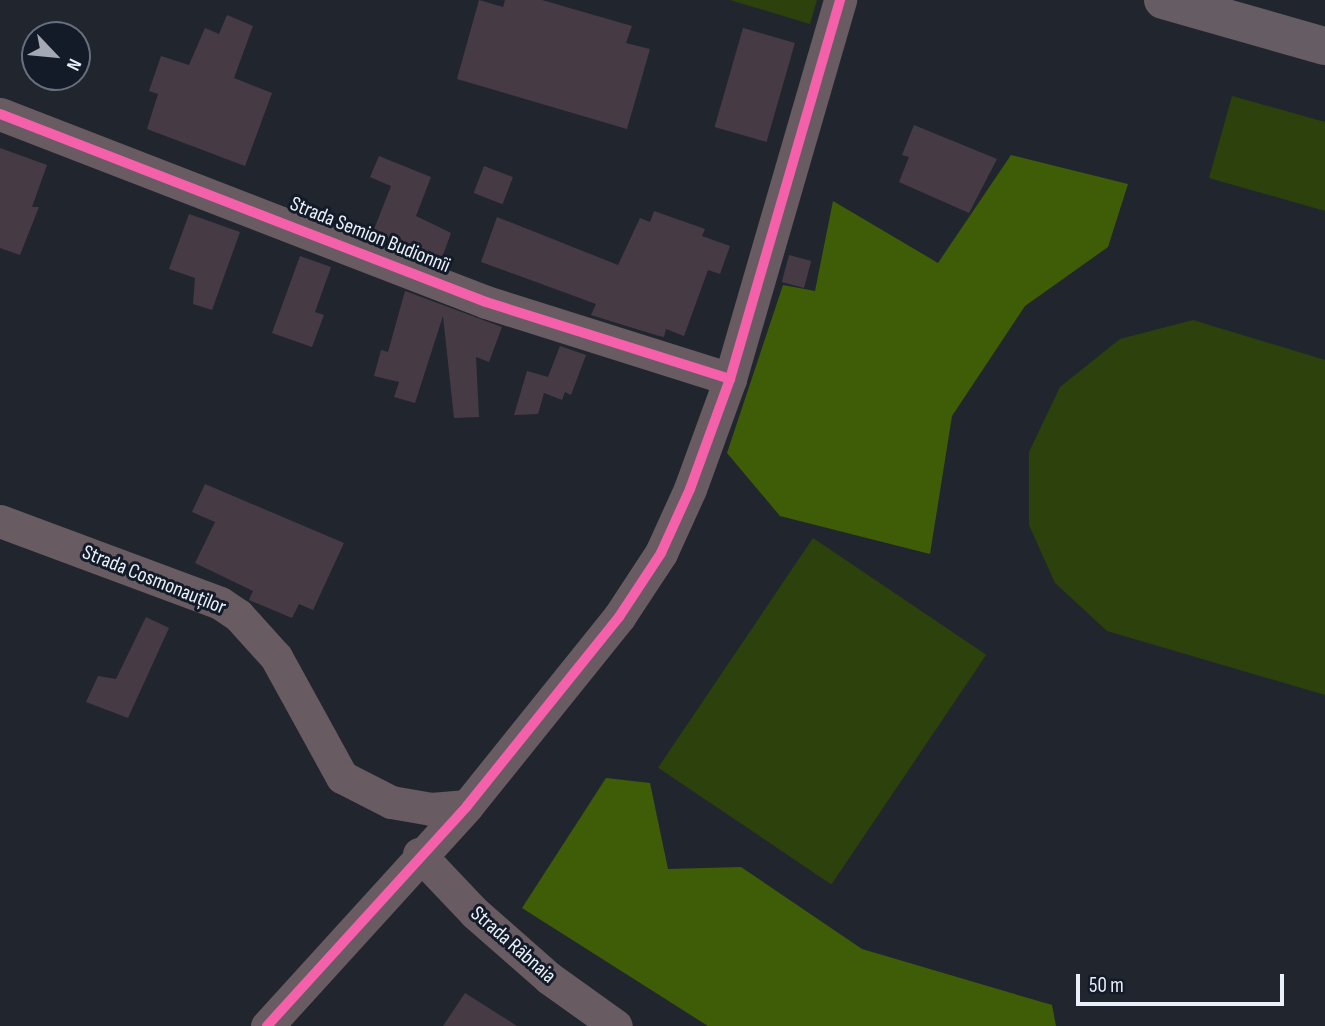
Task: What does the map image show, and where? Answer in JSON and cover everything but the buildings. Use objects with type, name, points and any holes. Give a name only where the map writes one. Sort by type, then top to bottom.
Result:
[{"type":"main road","points":[[1163,0],[1325,46]]},
{"type":"street","points":[[267,1026],[419,854],[467,806],[619,617],[661,554],[690,489],[730,379],[841,0]]},
{"type":"street","name":"Strada Semion Budionnîi","points":[[0,114],[485,302],[730,379]]},
{"type":"street","name":"Strada Cosmonauților","points":[[0,521],[220,603],[246,622],[276,657],[342,777],[391,802],[431,809],[467,806]]},
{"type":"street","name":"Strada Râbnaia","points":[[419,854],[493,929],[549,978],[616,1026]]},
{"type":"green space","points":[[730,0],[817,0],[810,24]]},
{"type":"green space","points":[[1232,96],[1325,122],[1325,211],[1209,178]]},
{"type":"green space","points":[[1011,155],[1128,184],[1108,247],[1025,306],[952,416],[930,554],[780,516],[727,453],[783,285],[815,291],[833,201],[938,263]]},
{"type":"green space","points":[[1193,320],[1325,360],[1325,695],[1107,631],[1055,583],[1029,525],[1029,452],[1060,387],[1120,339]]},
{"type":"green space","points":[[813,538],[986,655],[831,885],[658,768]]},
{"type":"green space","points":[[606,778],[650,783],[668,869],[741,867],[862,949],[1052,1005],[1056,1026],[708,1026],[522,908]]},
{"type":"cycle path","points":[[267,1026],[467,806],[619,617],[661,553],[690,489],[730,379],[840,0]]},
{"type":"cycle path","points":[[0,114],[486,302],[730,379]]}]
